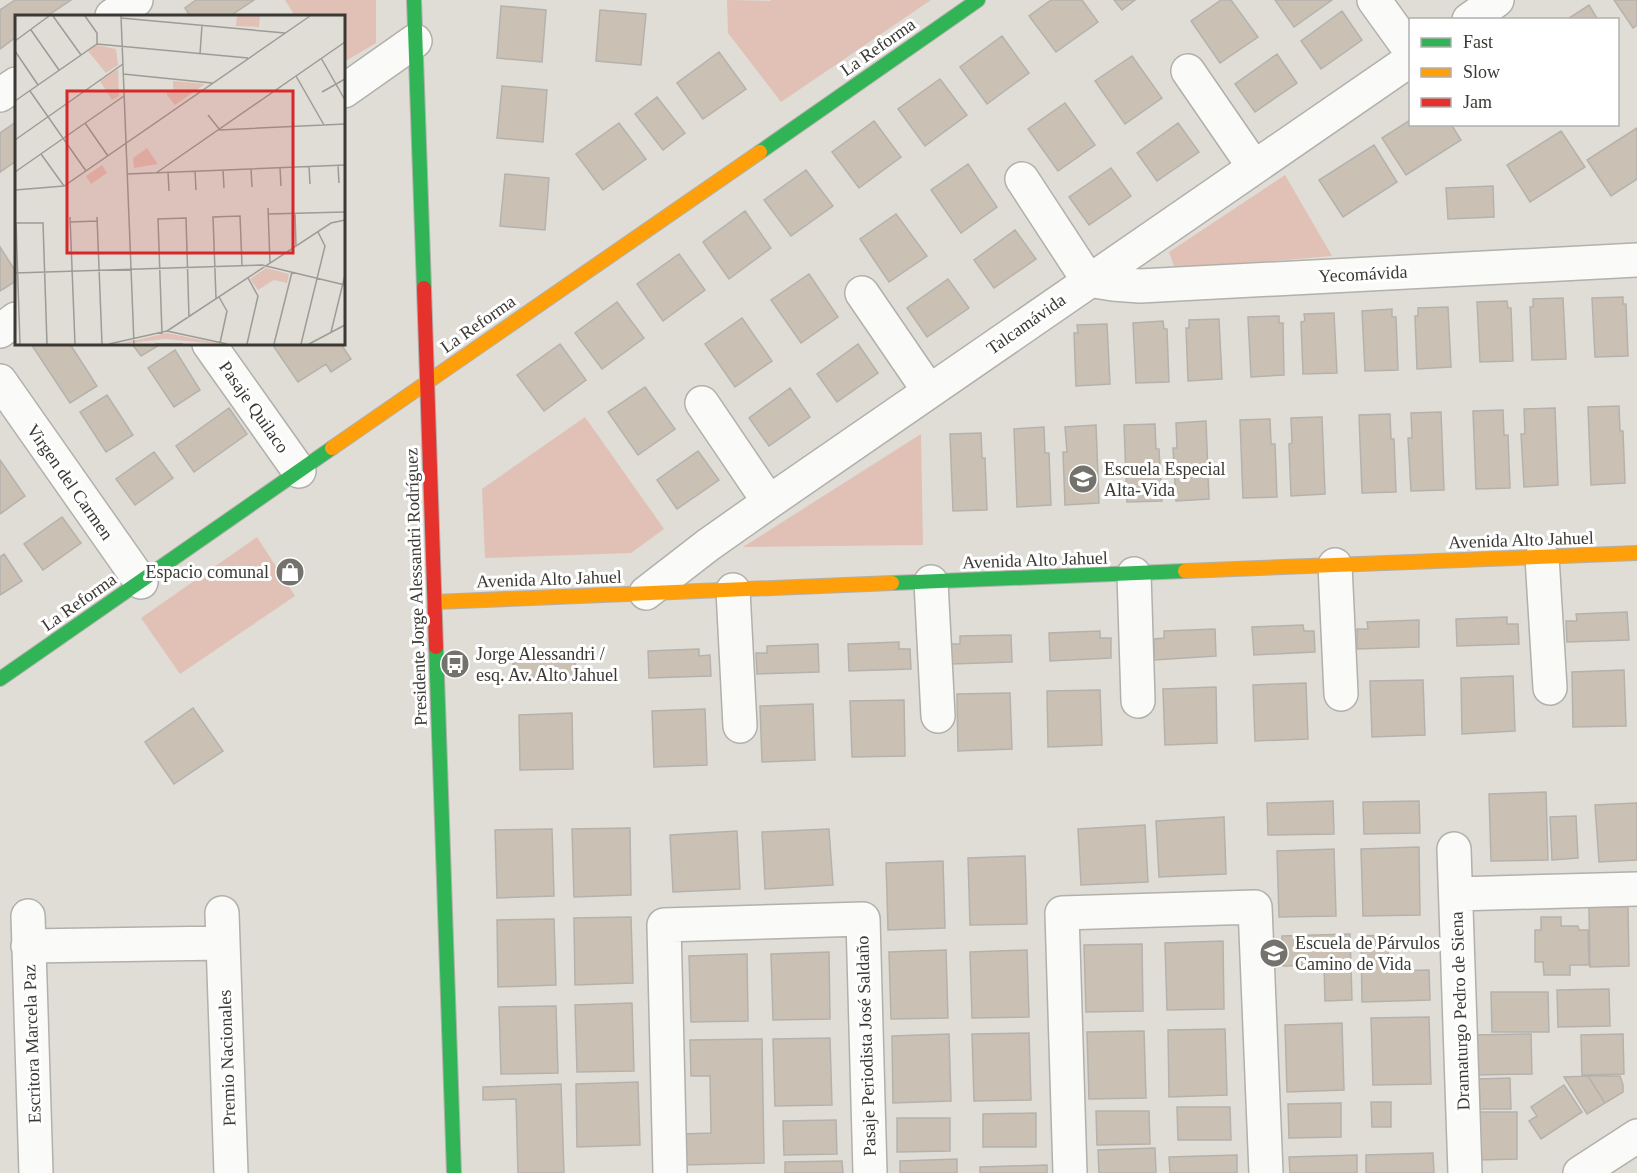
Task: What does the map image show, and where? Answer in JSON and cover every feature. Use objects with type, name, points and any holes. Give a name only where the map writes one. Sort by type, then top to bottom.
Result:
[{"type":"street","points":[[114,15],[136,0]]},
{"type":"street","name":"Presidente Jorge Alessandri Rodríguez","points":[[414,0],[454,1173]]},
{"type":"street","name":"La Reforma","points":[[0,679],[978,0]]},
{"type":"street","points":[[1374,0],[1409,49]]},
{"type":"street","points":[[1472,18],[1497,0]]},
{"type":"street","points":[[345,90],[416,41]]},
{"type":"street","name":"Talcamávida","points":[[646,593],[769,502],[1409,61]]},
{"type":"street","points":[[1188,71],[1254,167]]},
{"type":"street","points":[[0,95],[15,85]]},
{"type":"street","points":[[1022,179],[1088,280]]},
{"type":"street","name":"Yecomávida","points":[[1088,280],[1140,285],[1637,260]]},
{"type":"street","points":[[862,293],[929,391]]},
{"type":"street","points":[[0,331],[15,320]]},
{"type":"street","name":"Pasaje Quilaco","points":[[210,345],[299,471]]},
{"type":"street","name":"Virgen del Carmen","points":[[0,381],[141,582]]},
{"type":"street","points":[[702,403],[769,502]]},
{"type":"street","name":"Avenida Alto Jahuel","points":[[435,602],[1637,553]]},
{"type":"street","points":[[1542,557],[1550,688]]},
{"type":"street","points":[[1335,565],[1341,694]]},
{"type":"street","points":[[1134,574],[1138,701]]},
{"type":"street","points":[[932,582],[938,716]]},
{"type":"street","points":[[733,590],[740,726]]},
{"type":"street","name":"Dramaturgo Pedro de Siena","points":[[1454,849],[1465,1173]]},
{"type":"street","points":[[1456,894],[1637,889]]},
{"type":"street","points":[[1070,1173],[1062,914],[1256,907],[1266,1173]]},
{"type":"street","name":"Pasaje Periodista José Saldaño","points":[[670,1173],[664,925],[863,919],[870,1173]]},
{"type":"street","name":"Premio Nacionales","points":[[28,931],[222,928],[231,1173]]},
{"type":"street","name":"Escritora Marcela Paz","points":[[28,931],[36,1173]]},
{"type":"street","points":[[1580,1173],[1637,1136]]},
{"type":"shaded area","points":[[285,0],[376,0],[376,43],[345,61],[345,15],[294,15]]},
{"type":"shaded area","points":[[727,0],[931,0],[781,102],[728,33]]},
{"type":"shaded area","points":[[1285,175],[1332,256],[1175,269],[1169,252]]},
{"type":"shaded area","points":[[585,417],[664,529],[631,553],[485,558],[482,489]]},
{"type":"shaded area","points":[[921,434],[923,545],[743,547]]},
{"type":"shaded area","points":[[257,537],[295,596],[180,674],[141,618]]},
{"type":"building","points":[[15,0],[71,0],[48,15],[15,15],[15,38],[0,49],[0,10]]},
{"type":"building","points":[[196,0],[254,0],[232,15],[189,15],[185,8]]},
{"type":"building","points":[[1051,0],[1082,0],[1098,22],[1056,52],[1029,16]]},
{"type":"building","points":[[1114,0],[1135,0],[1122,10]]},
{"type":"building","points":[[1221,0],[1231,0],[1258,37],[1220,63],[1191,21]]},
{"type":"building","points":[[1275,0],[1332,0],[1294,27]]},
{"type":"building","points":[[1614,0],[1637,0],[1637,25],[1633,28]]},
{"type":"building","points":[[1589,5],[1597,18],[1569,18]]},
{"type":"building","points":[[501,6],[546,10],[542,62],[497,58]]},
{"type":"building","points":[[600,10],[646,14],[641,65],[596,61]]},
{"type":"building","points":[[1342,11],[1362,40],[1321,69],[1301,41]]},
{"type":"building","points":[[1002,36],[1029,73],[987,104],[960,67]]},
{"type":"building","points":[[719,52],[746,89],[703,119],[677,83]]},
{"type":"building","points":[[1277,54],[1297,83],[1255,112],[1235,84]]},
{"type":"building","points":[[1132,56],[1162,98],[1125,124],[1095,81]]},
{"type":"building","points":[[940,79],[967,115],[925,146],[898,109]]},
{"type":"building","points":[[502,86],[547,90],[543,142],[497,138]]},
{"type":"building","points":[[657,97],[685,133],[663,150],[635,114]]},
{"type":"building","points":[[1065,103],[1095,145],[1058,171],[1028,129]]},
{"type":"building","points":[[874,121],[901,157],[859,188],[832,152]]},
{"type":"building","points":[[1409,121],[1409,126],[1452,126],[1461,140],[1406,175],[1382,138]]},
{"type":"building","points":[[15,123],[15,162],[0,172],[0,133]]},
{"type":"building","points":[[619,123],[646,159],[603,190],[576,154]]},
{"type":"building","points":[[1178,123],[1199,152],[1157,181],[1137,153]]},
{"type":"building","points":[[1637,128],[1637,179],[1611,196],[1587,160]]},
{"type":"building","points":[[1561,131],[1585,167],[1530,202],[1507,165]]},
{"type":"building","points":[[1374,145],[1397,182],[1343,217],[1319,180]]},
{"type":"building","points":[[968,164],[997,207],[961,233],[931,190]]},
{"type":"building","points":[[1111,168],[1131,196],[1089,225],[1069,197]]},
{"type":"building","points":[[806,170],[833,206],[791,236],[764,200]]},
{"type":"building","points":[[505,174],[549,178],[545,230],[500,226]]},
{"type":"building","points":[[1493,186],[1494,217],[1448,219],[1446,188]]},
{"type":"building","points":[[745,211],[771,248],[729,279],[703,242]]},
{"type":"building","points":[[896,214],[927,256],[889,282],[860,239]]},
{"type":"building","points":[[1015,230],[1036,259],[994,288],[974,260]]},
{"type":"building","points":[[0,247],[15,270],[15,282],[0,291]]},
{"type":"building","points":[[679,254],[705,290],[663,321],[637,284]]},
{"type":"building","points":[[809,274],[838,317],[801,343],[771,300]]},
{"type":"building","points":[[948,279],[969,308],[927,337],[907,308]]},
{"type":"building","points":[[1623,297],[1623,304],[1626,304],[1628,356],[1595,357],[1592,298]]},
{"type":"building","points":[[1563,298],[1566,359],[1532,360],[1530,307],[1533,307],[1533,299]]},
{"type":"building","points":[[1507,301],[1508,308],[1511,308],[1513,361],[1480,362],[1477,302]]},
{"type":"building","points":[[617,302],[644,338],[602,369],[575,333]]},
{"type":"building","points":[[1448,307],[1451,367],[1417,369],[1415,316],[1418,316],[1418,308]]},
{"type":"building","points":[[1392,309],[1392,317],[1396,317],[1398,370],[1365,371],[1362,311]]},
{"type":"building","points":[[1334,313],[1337,373],[1303,374],[1301,322],[1305,321],[1304,314]]},
{"type":"building","points":[[1279,316],[1279,323],[1283,323],[1284,375],[1251,377],[1248,317]]},
{"type":"building","points":[[742,318],[772,361],[735,387],[705,344]]},
{"type":"building","points":[[1219,319],[1222,379],[1188,381],[1186,328],[1189,328],[1189,320]]},
{"type":"building","points":[[1163,321],[1164,329],[1167,329],[1169,382],[1136,383],[1133,323]]},
{"type":"building","points":[[1107,324],[1110,384],[1076,386],[1074,333],[1078,333],[1077,325]]},
{"type":"building","points":[[560,344],[586,380],[544,411],[517,375]]},
{"type":"building","points":[[858,344],[878,373],[837,402],[817,374]]},
{"type":"building","points":[[32,345],[71,345],[97,386],[70,403]]},
{"type":"building","points":[[133,345],[159,345],[141,356]]},
{"type":"building","points":[[277,345],[342,345],[351,359],[331,372],[326,364],[298,382],[274,347]]},
{"type":"building","points":[[175,350],[200,390],[174,407],[148,368]]},
{"type":"building","points":[[645,387],[675,429],[638,455],[608,412]]},
{"type":"building","points":[[790,388],[810,417],[769,446],[749,418]]},
{"type":"building","points":[[107,395],[133,435],[106,452],[80,412]]},
{"type":"building","points":[[1619,406],[1620,431],[1623,431],[1625,483],[1591,485],[1588,407]]},
{"type":"building","points":[[229,408],[247,434],[194,472],[176,446]]},
{"type":"building","points":[[1555,408],[1558,485],[1524,487],[1521,434],[1525,434],[1524,409]]},
{"type":"building","points":[[1503,410],[1504,435],[1508,435],[1510,488],[1476,489],[1473,411]]},
{"type":"building","points":[[1441,412],[1444,490],[1411,491],[1408,438],[1412,438],[1411,413]]},
{"type":"building","points":[[1390,414],[1391,439],[1394,439],[1396,492],[1362,493],[1359,415]]},
{"type":"building","points":[[1322,417],[1325,494],[1291,496],[1289,444],[1292,443],[1291,418]]},
{"type":"building","points":[[1270,419],[1271,444],[1275,444],[1277,497],[1243,498],[1240,420]]},
{"type":"building","points":[[1206,421],[1209,499],[1176,501],[1173,448],[1177,448],[1176,423]]},
{"type":"building","points":[[1155,424],[1162,501],[1127,502],[1124,425]]},
{"type":"building","points":[[1096,425],[1099,503],[1065,505],[1063,452],[1067,452],[1065,427]]},
{"type":"building","points":[[1044,427],[1045,453],[1049,453],[1051,505],[1017,507],[1014,429]]},
{"type":"building","points":[[981,433],[982,458],[985,458],[987,510],[953,511],[950,434]]},
{"type":"building","points":[[698,451],[719,480],[677,509],[657,480]]},
{"type":"building","points":[[154,452],[173,478],[135,505],[116,479]]},
{"type":"building","points":[[0,460],[25,496],[0,514]]},
{"type":"building","points":[[62,517],[81,543],[43,570],[24,544]]},
{"type":"building","points":[[4,554],[22,581],[0,595],[0,557]]},
{"type":"building","points":[[1627,612],[1629,640],[1567,642],[1566,621],[1577,621],[1576,614]]},
{"type":"building","points":[[1507,617],[1507,624],[1518,624],[1519,644],[1457,646],[1456,619]]},
{"type":"building","points":[[1419,620],[1419,647],[1357,649],[1357,629],[1368,629],[1367,622]]},
{"type":"building","points":[[1303,625],[1304,631],[1314,631],[1315,652],[1254,655],[1252,627]]},
{"type":"building","points":[[1215,629],[1216,656],[1154,660],[1154,639],[1164,638],[1164,631]]},
{"type":"building","points":[[1100,631],[1100,638],[1111,638],[1111,658],[1050,661],[1049,633]]},
{"type":"building","points":[[1011,635],[1012,662],[951,664],[950,644],[960,644],[960,636]]},
{"type":"building","points":[[899,642],[899,649],[910,649],[911,669],[849,671],[848,644]]},
{"type":"building","points":[[818,644],[819,672],[757,674],[756,653],[767,653],[767,646]]},
{"type":"building","points":[[699,649],[699,656],[710,655],[711,676],[649,678],[648,651]]},
{"type":"building","points":[[575,653],[576,681],[514,683],[513,663],[524,662],[524,655]]},
{"type":"building","points":[[1624,670],[1626,726],[1573,727],[1572,672]]},
{"type":"building","points":[[1513,676],[1515,731],[1462,734],[1461,678]]},
{"type":"building","points":[[1423,680],[1425,735],[1372,737],[1370,681]]},
{"type":"building","points":[[1306,683],[1308,739],[1255,741],[1253,685]]},
{"type":"building","points":[[1216,687],[1217,743],[1165,745],[1163,689]]},
{"type":"building","points":[[1100,690],[1102,745],[1048,747],[1047,691]]},
{"type":"building","points":[[1010,693],[1012,749],[958,751],[957,694]]},
{"type":"building","points":[[904,700],[905,756],[852,757],[850,701]]},
{"type":"building","points":[[813,704],[815,760],[762,762],[760,706]]},
{"type":"building","points":[[193,708],[223,751],[174,784],[145,742]]},
{"type":"building","points":[[705,709],[707,765],[654,767],[652,711]]},
{"type":"building","points":[[572,713],[573,769],[520,770],[519,715]]},
{"type":"building","points":[[1546,792],[1548,860],[1491,861],[1489,794]]},
{"type":"building","points":[[1333,801],[1334,834],[1268,835],[1267,803]]},
{"type":"building","points":[[1419,801],[1420,833],[1364,834],[1363,802]]},
{"type":"building","points":[[1637,803],[1637,860],[1599,862],[1595,805]]},
{"type":"building","points":[[1576,816],[1578,858],[1552,860],[1550,817]]},
{"type":"building","points":[[1224,817],[1226,874],[1159,877],[1156,821]]},
{"type":"building","points":[[1145,825],[1148,882],[1081,885],[1078,829]]},
{"type":"building","points":[[630,828],[631,895],[574,897],[572,829]]},
{"type":"building","points":[[552,829],[554,896],[497,898],[495,830]]},
{"type":"building","points":[[829,829],[833,885],[765,889],[762,832]]},
{"type":"building","points":[[737,831],[740,889],[673,892],[670,835]]},
{"type":"building","points":[[1419,847],[1420,915],[1363,916],[1361,849]]},
{"type":"building","points":[[1334,849],[1336,916],[1279,917],[1277,851]]},
{"type":"building","points":[[1025,856],[1027,924],[970,925],[968,858]]},
{"type":"building","points":[[943,861],[945,928],[888,930],[886,863]]},
{"type":"building","points":[[1589,907],[1628,907],[1629,966],[1590,967]]},
{"type":"building","points":[[631,917],[633,983],[575,985],[574,918]]},
{"type":"building","points":[[1541,917],[1561,917],[1561,926],[1578,926],[1579,930],[1588,930],[1589,965],[1570,965],[1570,975],[1544,975],[1543,962],[1535,962],[1535,930],[1541,930]]},
{"type":"building","points":[[554,919],[556,985],[498,987],[497,920]]},
{"type":"building","points":[[1350,934],[1352,1000],[1325,1001],[1324,965],[1283,966],[1282,936]]},
{"type":"building","points":[[1388,935],[1388,971],[1429,970],[1430,1000],[1362,1002],[1361,936]]},
{"type":"building","points":[[1223,941],[1224,1009],[1167,1010],[1165,943]]},
{"type":"building","points":[[1142,944],[1143,1011],[1086,1012],[1084,945]]},
{"type":"building","points":[[946,950],[948,1018],[891,1019],[889,952]]},
{"type":"building","points":[[1027,950],[1029,1017],[972,1018],[970,952]]},
{"type":"building","points":[[829,952],[830,1019],[773,1020],[771,954]]},
{"type":"building","points":[[747,954],[748,1021],[691,1022],[689,956]]},
{"type":"building","points":[[1609,989],[1610,1026],[1558,1027],[1557,990]]},
{"type":"building","points":[[1491,992],[1548,992],[1549,1032],[1492,1032]]},
{"type":"building","points":[[632,1003],[634,1071],[577,1072],[575,1005]]},
{"type":"building","points":[[556,1006],[558,1073],[501,1074],[499,1007]]},
{"type":"building","points":[[1429,1017],[1431,1084],[1373,1085],[1371,1018]]},
{"type":"building","points":[[1342,1023],[1344,1090],[1287,1092],[1285,1025]]},
{"type":"building","points":[[1225,1029],[1227,1095],[1169,1097],[1168,1030]]},
{"type":"building","points":[[1144,1031],[1146,1098],[1089,1099],[1087,1032]]},
{"type":"building","points":[[1029,1033],[1031,1100],[974,1101],[972,1034]]},
{"type":"building","points":[[949,1034],[951,1101],[893,1103],[892,1036]]},
{"type":"building","points":[[1531,1034],[1532,1074],[1474,1075],[1474,1035]]},
{"type":"building","points":[[1623,1034],[1624,1074],[1582,1075],[1581,1035]]},
{"type":"building","points":[[830,1038],[832,1105],[775,1106],[773,1039]]},
{"type":"building","points":[[762,1039],[764,1163],[683,1165],[682,1134],[711,1133],[710,1076],[691,1076],[690,1040]]},
{"type":"building","points":[[1588,1076],[1620,1076],[1623,1092],[1605,1103]]},
{"type":"building","points":[[1588,1076],[1605,1103],[1587,1114],[1564,1077]]},
{"type":"building","points":[[1510,1078],[1511,1109],[1480,1109],[1479,1079]]},
{"type":"building","points":[[638,1082],[640,1145],[577,1147],[576,1084]]},
{"type":"building","points":[[561,1084],[564,1173],[518,1173],[516,1099],[483,1100],[483,1087]]},
{"type":"building","points":[[1564,1085],[1582,1112],[1541,1139],[1529,1121],[1537,1116],[1531,1107]]},
{"type":"building","points":[[1371,1102],[1391,1102],[1391,1127],[1372,1127]]},
{"type":"building","points":[[1341,1103],[1341,1137],[1289,1138],[1288,1104]]},
{"type":"building","points":[[1177,1107],[1230,1107],[1231,1140],[1178,1140]]},
{"type":"building","points":[[1096,1111],[1149,1111],[1150,1144],[1097,1145]]},
{"type":"building","points":[[1478,1112],[1517,1112],[1517,1159],[1478,1160]]},
{"type":"building","points":[[1036,1113],[1036,1147],[983,1147],[983,1114]]},
{"type":"building","points":[[897,1118],[950,1118],[950,1151],[897,1152]]},
{"type":"building","points":[[836,1120],[837,1154],[784,1155],[783,1121]]},
{"type":"building","points":[[1155,1148],[1156,1173],[1099,1173],[1098,1150]]},
{"type":"building","points":[[1433,1153],[1434,1173],[1366,1173],[1366,1155]]},
{"type":"building","points":[[1237,1155],[1237,1173],[1170,1173],[1169,1157]]},
{"type":"building","points":[[1357,1155],[1357,1173],[1290,1173],[1289,1157]]},
{"type":"building","points":[[957,1159],[957,1173],[900,1173],[900,1161]]},
{"type":"building","points":[[842,1161],[843,1173],[785,1173],[785,1162]]},
{"type":"building","points":[[1047,1165],[1047,1173],[980,1173],[980,1167]]},
{"type":"traffic: fast","points":[[414,0],[424,288]]},
{"type":"traffic: fast","points":[[760,152],[978,0]]},
{"type":"traffic: fast","points":[[0,679],[332,448]]},
{"type":"traffic: fast","points":[[892,583],[1185,571]]},
{"type":"traffic: fast","points":[[436,647],[454,1173]]},
{"type":"traffic: slow","points":[[332,448],[760,152]]},
{"type":"traffic: slow","points":[[1185,571],[1637,553]]},
{"type":"traffic: slow","points":[[435,602],[892,583]]},
{"type":"traffic: jam","points":[[424,288],[436,647]]},
{"type":"place","name":"Escuela Especial Alta-Vida","points":[[1083,479]]},
{"type":"place","name":"Espacio comunal","points":[[290,572]]},
{"type":"place","name":"Jorge Alessandri / esq. Av. Alto Jahuel","points":[[455,664]]},
{"type":"place","name":"Escuela de Párvulos Camino de Vida","points":[[1274,953]]}]
